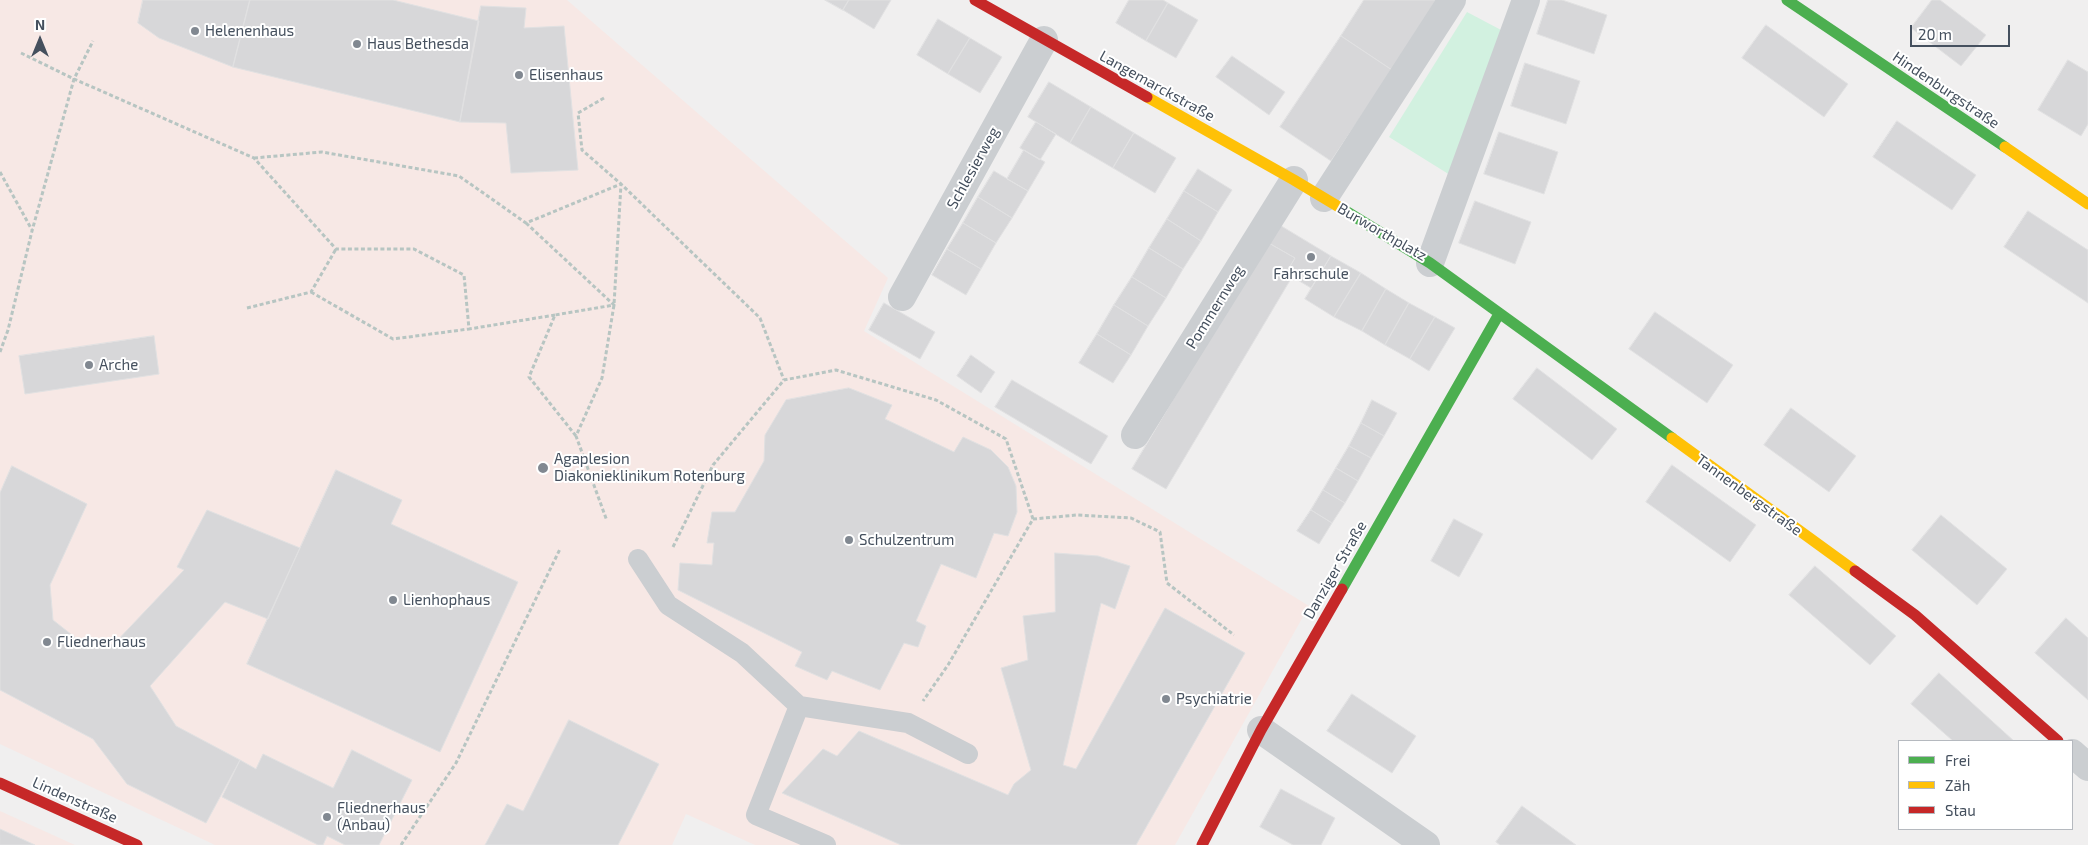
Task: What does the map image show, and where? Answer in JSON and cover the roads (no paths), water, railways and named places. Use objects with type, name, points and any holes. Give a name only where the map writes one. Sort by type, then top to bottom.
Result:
[{"type":"street","name":"Langemarckstraße","points":[[975,0],[1324,198]]},
{"type":"street","name":"Burworthplatz","points":[[1452,0],[1324,198],[1430,263],[1526,0]]},
{"type":"street","name":"Hindenburgstraße","points":[[1787,0],[2088,204]]},
{"type":"street","name":"Schlesierweg","points":[[902,296],[1044,40]]},
{"type":"street","name":"Pommernweg","points":[[1135,435],[1294,180]]},
{"type":"street","name":"Tannenbergstraße","points":[[1430,263],[1915,615],[2057,740]]},
{"type":"street","name":"Danziger Straße","points":[[1202,845],[1261,730],[1499,314]]},
{"type":"street","points":[[1261,730],[1426,845]]},
{"type":"street","points":[[2073,754],[2088,767]]},
{"type":"street","name":"Lindenstraße","points":[[0,783],[137,845]]},
{"type":"lane","points":[[638,559],[668,606],[742,653],[799,706],[908,723],[968,754]]},
{"type":"lane","points":[[799,706],[756,815],[826,845]]},
{"type":"place","name":"Helenenhaus","points":[[195,31]]},
{"type":"place","name":"Haus Bethesda","points":[[357,44]]},
{"type":"place","name":"Elisenhaus","points":[[519,75]]},
{"type":"place","name":"Fahrschule","points":[[1311,257]]},
{"type":"place","name":"Arche","points":[[89,365]]},
{"type":"place","name":"Agaplesion Diakonieklinikum Rotenburg","points":[[543,468]]},
{"type":"place","name":"Schulzentrum","points":[[849,540]]},
{"type":"place","name":"Lienhophaus","points":[[393,600]]},
{"type":"place","name":"Fliednerhaus","points":[[47,642]]},
{"type":"place","name":"Psychiatrie","points":[[1166,699]]},
{"type":"place","name":"Fliednerhaus (Anbau)","points":[[327,817]]}]
